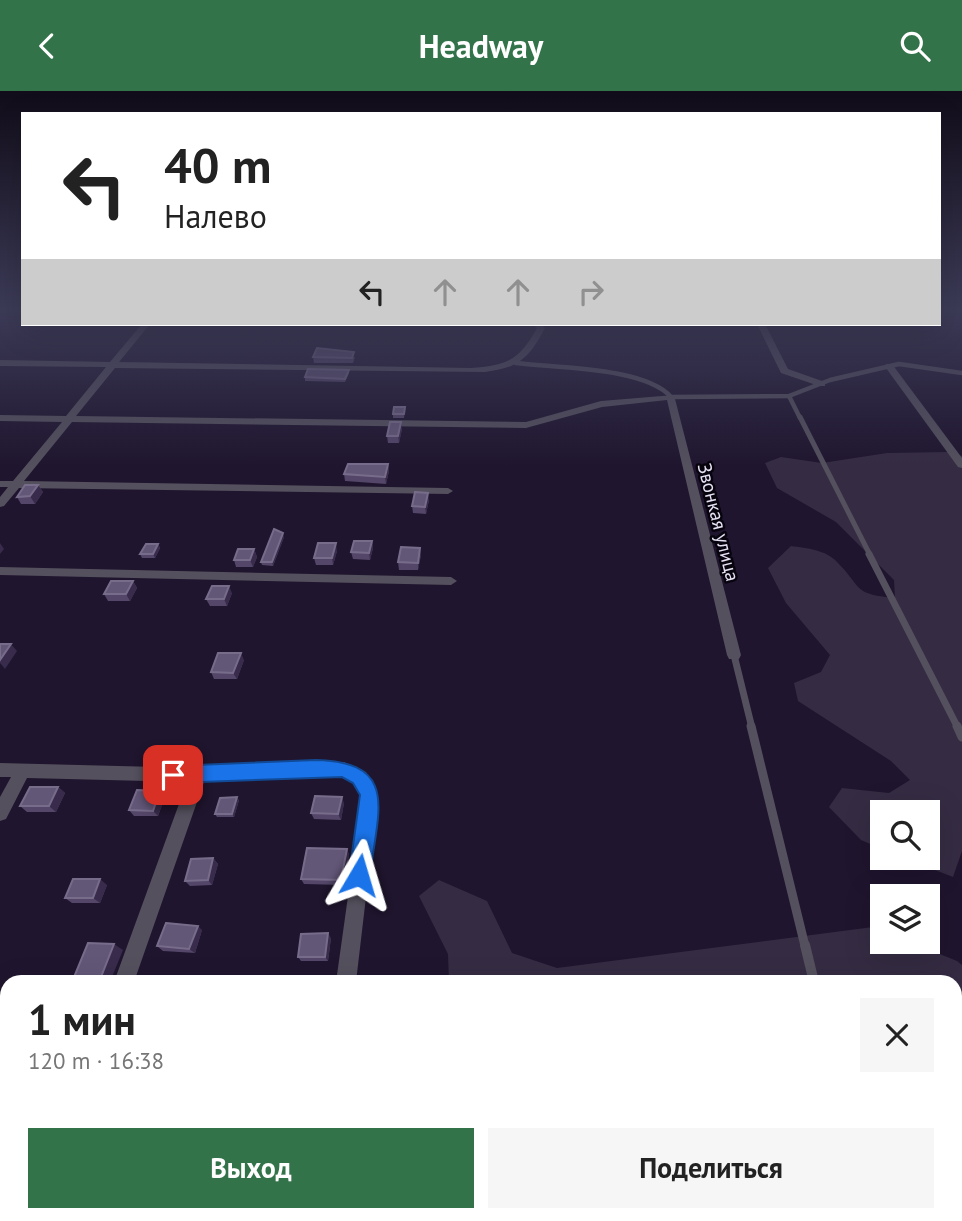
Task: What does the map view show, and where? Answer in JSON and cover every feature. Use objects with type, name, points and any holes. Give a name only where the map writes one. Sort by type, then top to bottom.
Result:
[{"type":"street","points":[[0,504],[115,362]]},
{"type":"street","points":[[0,363],[458,372],[488,370],[519,362]]},
{"type":"street","points":[[779,362],[784,371],[821,384]]},
{"type":"street","points":[[889,366],[962,465]]},
{"type":"street","points":[[0,418],[526,425],[601,404],[671,397]]},
{"type":"street","name":"Звонкая улица","points":[[671,397],[734,655]]},
{"type":"street","points":[[0,484],[448,491]]},
{"type":"street","points":[[0,571],[451,581]]},
{"type":"street","points":[[0,769],[198,775],[316,768],[344,769],[360,777],[370,795],[347,975]]},
{"type":"street","points":[[0,813],[23,770]]},
{"type":"street","points":[[127,975],[198,775]]},
{"type":"lane","points":[[516,363],[535,363],[559,369],[639,377],[663,388],[671,397],[789,396],[821,384],[889,366],[925,366],[962,373]]},
{"type":"lane","points":[[789,396],[962,737]]},
{"type":"lane","points":[[734,655],[812,975]]},
{"type":"shaded area","points":[[948,452],[962,456],[962,851],[953,877],[935,870],[940,870],[940,800],[870,800],[870,844],[861,840],[829,807],[842,788],[889,793],[910,780],[891,761],[798,701],[794,683],[821,672],[830,655],[786,603],[768,568],[791,546],[816,550],[837,562],[865,592],[895,598],[894,580],[836,522],[777,488],[765,463],[781,457],[822,463],[887,453]]},
{"type":"shaded area","points":[[439,880],[487,901],[512,953],[557,968],[870,927],[870,954],[940,954],[962,965],[962,975],[449,975],[448,954],[419,896]]},
{"type":"building","points":[[308,369],[349,370],[345,379],[305,377]]},
{"type":"building","points":[[394,407],[405,407],[404,414],[393,414]]},
{"type":"building","points":[[390,422],[401,422],[398,436],[387,436]]},
{"type":"building","points":[[348,464],[388,464],[385,477],[344,474]]},
{"type":"building","points":[[25,485],[38,485],[30,496],[17,497]]},
{"type":"building","points":[[415,492],[428,493],[425,507],[412,506]]},
{"type":"building","points":[[274,529],[283,533],[272,562],[261,562]]},
{"type":"building","points":[[354,541],[372,541],[369,553],[351,552]]},
{"type":"building","points":[[318,543],[336,543],[332,558],[314,558]]},
{"type":"building","points":[[146,544],[158,544],[153,554],[140,554]]},
{"type":"building","points":[[401,547],[420,548],[418,563],[398,562]]},
{"type":"building","points":[[238,549],[254,549],[250,560],[234,560]]},
{"type":"building","points":[[111,581],[133,581],[126,594],[104,594]]},
{"type":"building","points":[[212,586],[229,586],[224,599],[206,599]]},
{"type":"building","points":[[0,644],[11,644],[0,660]]},
{"type":"building","points":[[218,653],[241,653],[233,673],[211,672]]},
{"type":"building","points":[[30,787],[58,787],[49,806],[20,806]]},
{"type":"building","points":[[137,790],[160,791],[153,811],[129,810]]},
{"type":"building","points":[[315,796],[342,797],[338,814],[311,813]]},
{"type":"building","points":[[237,797],[232,814],[215,814],[220,798]]},
{"type":"building","points":[[307,848],[347,849],[341,880],[301,879]]},
{"type":"building","points":[[213,858],[208,880],[185,881],[191,859]]},
{"type":"building","points":[[73,879],[100,879],[93,898],[65,898]]},
{"type":"building","points":[[166,923],[198,926],[189,949],[157,946]]},
{"type":"building","points":[[328,933],[325,957],[298,957],[301,934]]},
{"type":"building","points":[[88,943],[114,944],[102,975],[75,975]]},
{"type":"route","points":[[173,775],[316,768],[344,769],[360,777],[370,795],[359,875]]}]
